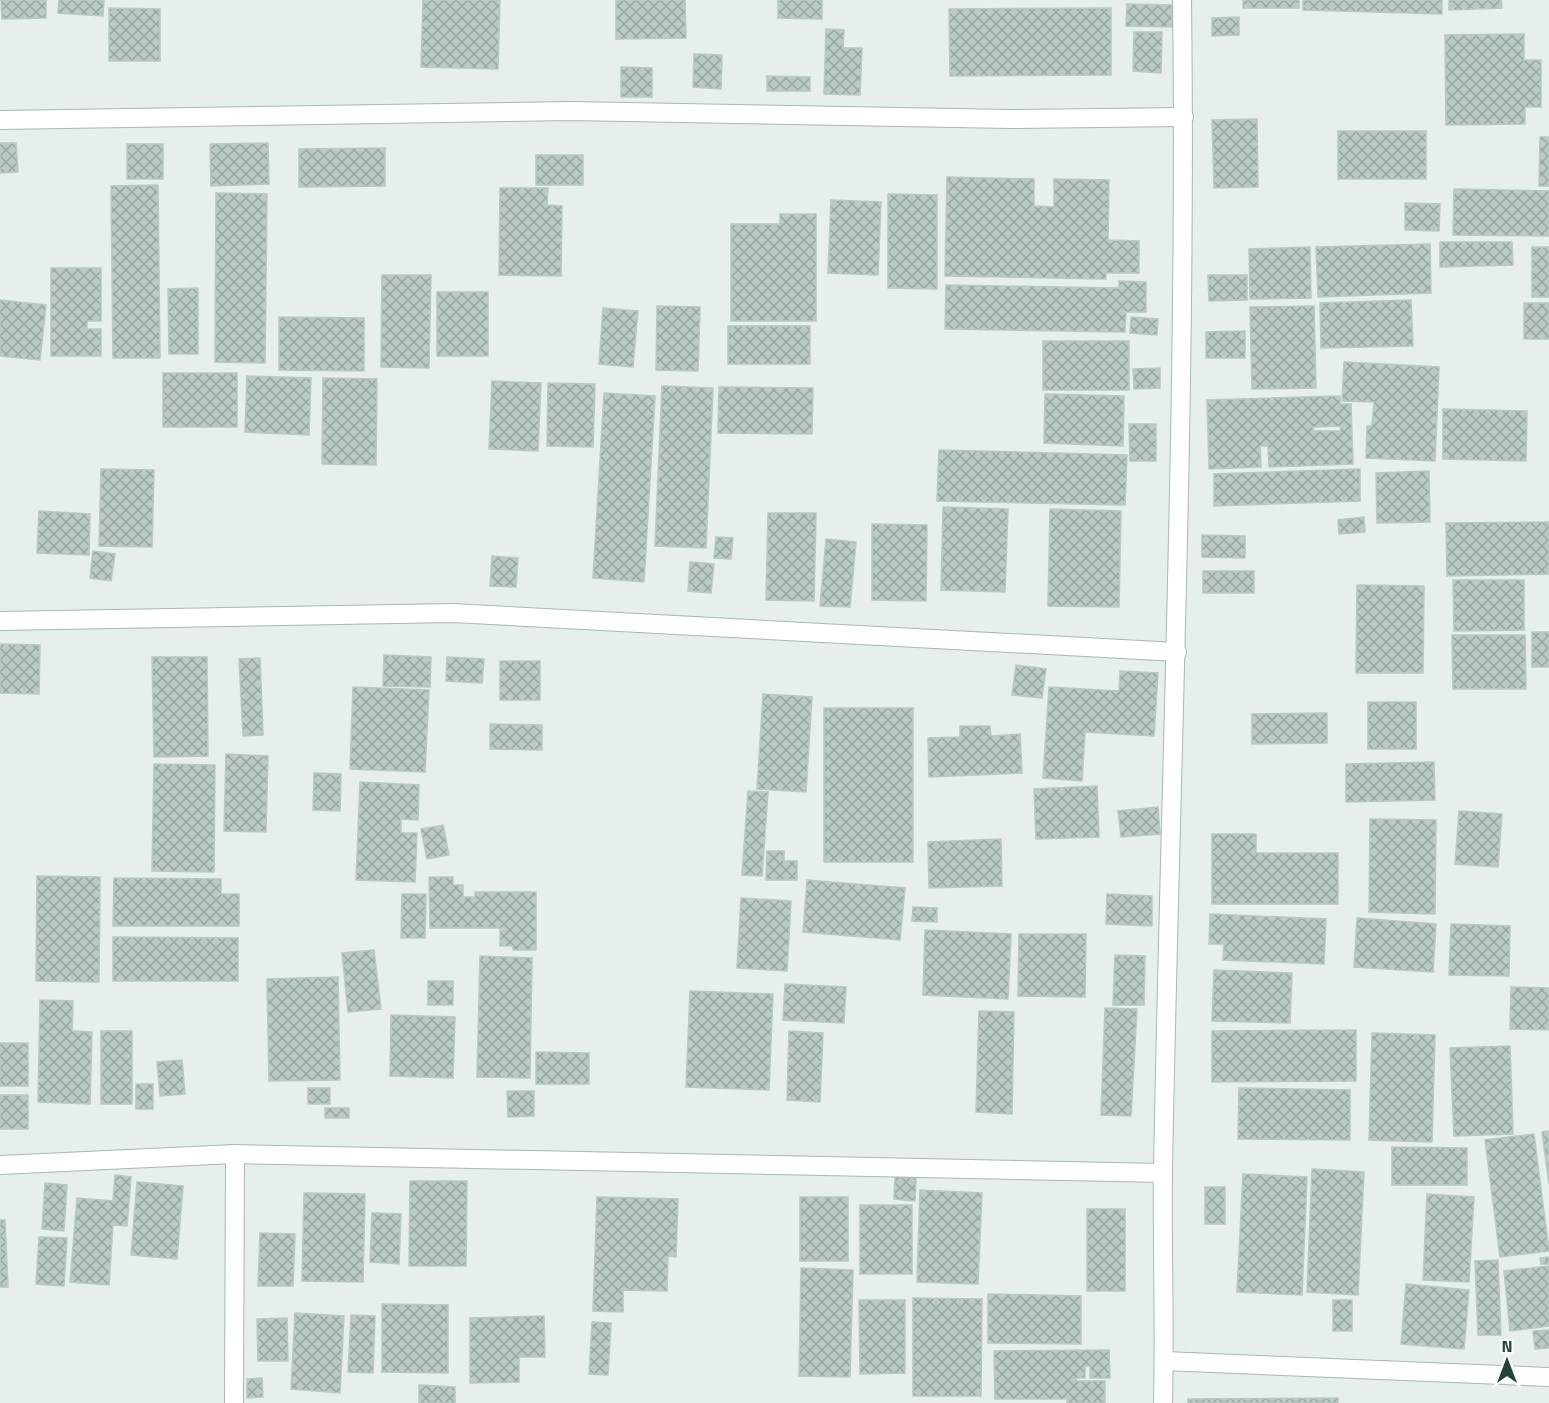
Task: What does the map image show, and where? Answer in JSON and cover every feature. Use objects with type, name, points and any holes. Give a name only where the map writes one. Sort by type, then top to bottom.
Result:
[{"type":"street","points":[[1163,1403],[1163,1173],[1177,652],[1184,117],[1182,0]]},
{"type":"street","points":[[0,120],[571,111],[1010,119],[1184,117]]},
{"type":"street","points":[[0,621],[453,613],[1177,652]]},
{"type":"street","points":[[0,1165],[235,1154],[1163,1173]]},
{"type":"street","points":[[234,1403],[235,1154]]},
{"type":"street","points":[[1164,1361],[1549,1377]]},
{"type":"building","points":[[1,0],[46,0],[46,18],[2,19]]},
{"type":"building","points":[[59,0],[104,0],[103,16],[58,13]]},
{"type":"building","points":[[423,0],[500,0],[498,69],[421,67]]},
{"type":"building","points":[[616,0],[685,0],[686,38],[616,39]]},
{"type":"building","points":[[778,0],[822,0],[822,19],[778,18]]},
{"type":"building","points":[[1243,0],[1299,0],[1299,8],[1243,8]]},
{"type":"building","points":[[1303,0],[1442,0],[1442,14],[1303,10]]},
{"type":"building","points":[[1449,0],[1501,0],[1502,8],[1449,10]]},
{"type":"building","points":[[1127,4],[1172,5],[1172,27],[1126,26]]},
{"type":"building","points":[[109,8],[160,9],[160,61],[109,61]]},
{"type":"building","points":[[1111,8],[1111,75],[950,76],[949,9]]},
{"type":"building","points":[[1239,17],[1239,35],[1212,36],[1212,18]]},
{"type":"building","points":[[826,29],[844,30],[843,48],[862,48],[860,95],[824,94]]},
{"type":"building","points":[[1134,32],[1162,32],[1161,73],[1133,71]]},
{"type":"building","points":[[1524,34],[1524,60],[1541,60],[1541,107],[1525,107],[1525,124],[1446,125],[1445,35]]},
{"type":"building","points":[[694,54],[722,55],[721,89],[693,87]]},
{"type":"building","points":[[621,67],[652,68],[652,97],[621,97]]},
{"type":"building","points":[[767,76],[810,77],[810,91],[767,91]]},
{"type":"building","points":[[1257,119],[1258,187],[1214,188],[1212,120]]},
{"type":"building","points":[[1338,131],[1426,131],[1426,179],[1338,179]]},
{"type":"building","points":[[1540,137],[1549,137],[1549,186],[1539,186]]},
{"type":"building","points":[[0,143],[16,143],[18,172],[0,173]]},
{"type":"building","points":[[268,143],[269,184],[211,186],[210,144]]},
{"type":"building","points":[[127,144],[163,144],[163,179],[127,179]]},
{"type":"building","points":[[385,148],[385,186],[299,187],[299,149]]},
{"type":"building","points":[[536,155],[583,155],[583,185],[536,185]]},
{"type":"building","points":[[947,177],[1034,179],[1034,206],[1054,207],[1054,179],[1109,180],[1108,240],[1139,241],[1139,273],[1106,273],[1106,279],[945,276]]},
{"type":"building","points":[[158,185],[160,358],[113,358],[111,186]]},
{"type":"building","points":[[500,188],[548,188],[547,205],[562,206],[561,276],[499,275]]},
{"type":"building","points":[[1454,189],[1549,191],[1549,236],[1453,235]]},
{"type":"building","points":[[216,193],[267,194],[265,363],[215,362]]},
{"type":"building","points":[[888,194],[937,195],[937,289],[888,288]]},
{"type":"building","points":[[831,200],[881,202],[878,275],[828,273]]},
{"type":"building","points":[[1405,203],[1440,204],[1439,231],[1405,230]]},
{"type":"building","points":[[780,214],[816,214],[816,321],[731,321],[731,224],[780,224]]},
{"type":"building","points":[[1440,242],[1512,242],[1513,265],[1440,267]]},
{"type":"building","points":[[1430,244],[1431,293],[1318,297],[1316,247]]},
{"type":"building","points":[[1310,247],[1311,298],[1250,299],[1249,249]]},
{"type":"building","points":[[1532,247],[1549,247],[1549,297],[1532,297]]},
{"type":"building","points":[[51,268],[101,268],[101,321],[87,321],[87,329],[101,329],[101,356],[51,356]]},
{"type":"building","points":[[382,275],[431,275],[429,368],[381,367]]},
{"type":"building","points":[[1208,275],[1247,275],[1247,300],[1209,301]]},
{"type":"building","points":[[1119,281],[1146,282],[1146,312],[1126,312],[1125,332],[945,329],[946,285],[1119,288]]},
{"type":"building","points":[[198,288],[198,354],[169,354],[168,289]]},
{"type":"building","points":[[437,292],[488,292],[488,356],[437,356]]},
{"type":"building","points":[[0,300],[46,305],[40,360],[0,356]]},
{"type":"building","points":[[1411,300],[1413,346],[1321,348],[1320,303]]},
{"type":"building","points":[[1524,303],[1549,303],[1549,339],[1524,339]]},
{"type":"building","points":[[657,306],[700,307],[698,371],[656,370]]},
{"type":"building","points":[[1314,306],[1316,388],[1252,389],[1250,307]]},
{"type":"building","points":[[603,308],[638,311],[633,367],[599,364]]},
{"type":"building","points":[[279,317],[364,318],[364,371],[279,370]]},
{"type":"building","points":[[1131,317],[1158,319],[1157,335],[1130,333]]},
{"type":"building","points":[[728,326],[810,326],[810,364],[728,364]]},
{"type":"building","points":[[1245,331],[1245,358],[1206,358],[1206,332]]},
{"type":"building","points":[[1043,341],[1129,341],[1129,390],[1043,390]]},
{"type":"building","points":[[1344,362],[1439,367],[1435,461],[1366,458],[1367,426],[1372,426],[1374,402],[1342,401]]},
{"type":"building","points":[[1160,368],[1160,388],[1134,389],[1133,369]]},
{"type":"building","points":[[163,373],[237,373],[237,427],[163,427]]},
{"type":"building","points":[[247,376],[311,378],[309,435],[245,432]]},
{"type":"building","points":[[323,378],[377,379],[376,465],[322,464]]},
{"type":"building","points":[[492,381],[541,383],[538,451],[489,449]]},
{"type":"building","points":[[548,383],[595,384],[593,447],[547,446]]},
{"type":"building","points":[[662,386],[713,388],[706,548],[655,546]]},
{"type":"building","points":[[719,387],[813,388],[812,434],[718,433]]},
{"type":"building","points":[[604,393],[655,396],[644,582],[593,578]]},
{"type":"building","points":[[1045,394],[1124,396],[1123,446],[1044,443]]},
{"type":"building","points":[[1340,396],[1340,404],[1351,404],[1353,464],[1269,467],[1268,446],[1260,446],[1261,467],[1209,469],[1207,400]],"holes":[[[1340,426],[1341,431],[1314,431],[1313,427]]]},
{"type":"building","points":[[1443,409],[1527,411],[1526,461],[1443,459]]},
{"type":"building","points":[[1129,424],[1156,424],[1156,461],[1130,461]]},
{"type":"building","points":[[939,450],[1127,455],[1125,505],[937,501]]},
{"type":"building","points":[[101,469],[154,470],[152,547],[99,546]]},
{"type":"building","points":[[1360,469],[1360,501],[1214,506],[1214,474]]},
{"type":"building","points":[[1429,471],[1430,522],[1377,523],[1376,473]]},
{"type":"building","points":[[943,507],[1008,509],[1005,592],[941,590]]},
{"type":"building","points":[[1050,509],[1121,511],[1119,607],[1048,606]]},
{"type":"building","points":[[39,511],[90,514],[89,555],[37,553]]},
{"type":"building","points":[[768,513],[816,513],[814,601],[766,600]]},
{"type":"building","points":[[1364,517],[1365,532],[1339,534],[1338,520]]},
{"type":"building","points":[[1549,522],[1549,574],[1447,576],[1446,523]]},
{"type":"building","points":[[872,524],[927,525],[926,601],[872,600]]},
{"type":"building","points":[[1202,535],[1245,536],[1245,558],[1202,557]]},
{"type":"building","points":[[716,537],[733,538],[731,559],[714,558]]},
{"type":"building","points":[[826,539],[856,542],[850,607],[820,606]]},
{"type":"building","points":[[93,551],[115,554],[111,581],[90,578]]},
{"type":"building","points":[[492,556],[518,558],[516,587],[490,586]]},
{"type":"building","points":[[690,562],[714,564],[711,593],[688,591]]},
{"type":"building","points":[[1203,571],[1254,571],[1254,593],[1203,593]]},
{"type":"building","points":[[1453,580],[1524,580],[1524,630],[1454,631]]},
{"type":"building","points":[[1357,585],[1424,586],[1423,673],[1356,673]]},
{"type":"building","points":[[1532,632],[1549,632],[1549,667],[1532,667]]},
{"type":"building","points":[[1452,635],[1525,635],[1526,689],[1453,689]]},
{"type":"building","points":[[0,644],[40,645],[39,694],[0,693]]},
{"type":"building","points":[[384,655],[431,657],[430,687],[383,686]]},
{"type":"building","points":[[152,657],[207,657],[208,756],[154,757]]},
{"type":"building","points":[[447,657],[484,659],[482,683],[446,681]]},
{"type":"building","points":[[260,658],[263,735],[243,736],[239,659]]},
{"type":"building","points":[[500,661],[540,661],[540,700],[500,700]]},
{"type":"building","points":[[1016,665],[1046,669],[1042,698],[1012,695]]},
{"type":"building","points":[[1120,671],[1158,673],[1154,736],[1085,732],[1082,781],[1043,778],[1049,687],[1119,691]]},
{"type":"building","points":[[353,687],[429,690],[425,772],[350,769]]},
{"type":"building","points":[[763,694],[812,697],[806,792],[757,789]]},
{"type":"building","points":[[1368,702],[1416,702],[1416,749],[1368,749]]},
{"type":"building","points":[[824,708],[913,708],[913,862],[824,862]]},
{"type":"building","points":[[1327,713],[1327,743],[1252,744],[1252,714]]},
{"type":"building","points":[[490,724],[542,725],[542,750],[490,749]]},
{"type":"building","points":[[960,726],[990,726],[991,736],[1020,734],[1022,773],[929,777],[928,738],[960,737]]},
{"type":"building","points":[[226,754],[268,756],[266,832],[224,831]]},
{"type":"building","points":[[1434,762],[1435,800],[1346,802],[1346,764]]},
{"type":"building","points":[[154,764],[215,765],[214,872],[152,871]]},
{"type":"building","points":[[314,773],[341,774],[340,811],[313,810]]},
{"type":"building","points":[[360,782],[419,785],[418,820],[401,819],[401,833],[417,833],[415,882],[356,880]]},
{"type":"building","points":[[1097,786],[1099,837],[1036,839],[1034,789]]},
{"type":"building","points":[[748,791],[768,792],[762,876],[742,875]]},
{"type":"building","points":[[1158,807],[1160,834],[1121,837],[1118,811]]},
{"type":"building","points":[[1459,811],[1502,814],[1498,867],[1455,864]]},
{"type":"building","points":[[1370,819],[1436,820],[1435,914],[1369,912]]},
{"type":"building","points":[[443,825],[449,855],[427,859],[421,829]]},
{"type":"building","points":[[1212,834],[1256,834],[1256,853],[1338,853],[1338,904],[1212,904]]},
{"type":"building","points":[[1001,839],[1002,886],[929,888],[928,842]]},
{"type":"building","points":[[767,851],[784,851],[784,861],[797,861],[797,880],[766,880]]},
{"type":"building","points":[[37,876],[100,877],[99,982],[36,981]]},
{"type":"building","points":[[429,877],[453,877],[453,885],[463,885],[463,897],[475,897],[475,892],[536,892],[536,950],[513,950],[513,946],[500,946],[500,928],[430,928]]},
{"type":"building","points":[[114,878],[221,879],[221,894],[239,894],[239,926],[113,926]]},
{"type":"building","points":[[807,880],[905,888],[900,940],[803,932]]},
{"type":"building","points":[[402,894],[426,894],[425,938],[401,938]]},
{"type":"building","points":[[1107,894],[1152,896],[1152,926],[1106,924]]},
{"type":"building","points":[[741,898],[791,901],[787,971],[737,968]]},
{"type":"building","points":[[913,907],[937,908],[937,922],[912,921]]},
{"type":"building","points":[[1210,914],[1326,919],[1324,964],[1223,960],[1224,944],[1209,944]]},
{"type":"building","points":[[1357,918],[1436,924],[1433,972],[1354,967]]},
{"type":"building","points":[[1451,924],[1510,926],[1509,976],[1449,975]]},
{"type":"building","points":[[925,930],[1011,934],[1008,999],[923,995]]},
{"type":"building","points":[[1019,934],[1086,934],[1085,997],[1018,996]]},
{"type":"building","points":[[113,937],[238,938],[238,981],[113,981]]},
{"type":"building","points":[[374,950],[381,1009],[348,1012],[342,953]]},
{"type":"building","points":[[1115,955],[1145,956],[1144,1005],[1113,1005]]},
{"type":"building","points":[[480,956],[532,958],[530,1078],[477,1077]]},
{"type":"building","points":[[1214,970],[1292,973],[1290,1023],[1212,1021]]},
{"type":"building","points":[[338,977],[340,1080],[269,1081],[267,979]]},
{"type":"building","points":[[428,981],[453,981],[453,1005],[428,1005]]},
{"type":"building","points":[[785,984],[846,987],[844,1023],[783,1020]]},
{"type":"building","points":[[1511,987],[1549,988],[1549,1030],[1510,1029]]},
{"type":"building","points":[[690,991],[773,994],[769,1090],[686,1087]]},
{"type":"building","points":[[40,1000],[73,1001],[72,1031],[92,1032],[90,1104],[38,1102]]},
{"type":"building","points":[[1105,1008],[1137,1009],[1131,1116],[1101,1115]]},
{"type":"building","points":[[979,1011],[1014,1012],[1012,1114],[976,1112]]},
{"type":"building","points":[[391,1015],[455,1017],[453,1078],[390,1076]]},
{"type":"building","points":[[1356,1030],[1356,1081],[1212,1082],[1212,1031]]},
{"type":"building","points":[[101,1031],[132,1031],[132,1104],[101,1104]]},
{"type":"building","points":[[789,1031],[823,1033],[820,1102],[787,1100]]},
{"type":"building","points":[[1372,1033],[1435,1035],[1432,1142],[1369,1140]]},
{"type":"building","points":[[0,1043],[28,1043],[28,1086],[0,1086]]},
{"type":"building","points":[[1510,1046],[1513,1134],[1454,1136],[1450,1048]]},
{"type":"building","points":[[536,1052],[589,1053],[589,1084],[536,1084]]},
{"type":"building","points":[[182,1060],[185,1094],[160,1096],[157,1062]]},
{"type":"building","points":[[136,1084],[153,1084],[153,1109],[136,1109]]},
{"type":"building","points":[[308,1088],[330,1088],[330,1104],[308,1104]]},
{"type":"building","points":[[1239,1088],[1350,1090],[1350,1140],[1238,1139]]},
{"type":"building","points":[[507,1091],[534,1091],[534,1116],[508,1117]]},
{"type":"building","points":[[0,1095],[28,1095],[28,1129],[0,1129]]},
{"type":"building","points":[[325,1108],[349,1108],[349,1118],[325,1118]]},
{"type":"building","points":[[1549,1131],[1549,1184],[1542,1132]]},
{"type":"building","points":[[1534,1134],[1549,1251],[1500,1257],[1485,1140]]},
{"type":"building","points":[[1392,1147],[1467,1148],[1467,1185],[1392,1185]]},
{"type":"building","points":[[1312,1169],[1364,1172],[1358,1295],[1307,1292]]},
{"type":"building","points":[[1243,1174],[1307,1177],[1302,1295],[1237,1292]]},
{"type":"building","points":[[115,1175],[131,1177],[127,1226],[113,1225],[109,1285],[70,1282],[77,1198],[113,1201]]},
{"type":"building","points":[[895,1177],[916,1178],[915,1201],[894,1199]]},
{"type":"building","points":[[410,1181],[467,1181],[466,1266],[409,1266]]},
{"type":"building","points":[[137,1182],[183,1186],[177,1259],[131,1255]]},
{"type":"building","points":[[45,1183],[67,1185],[64,1231],[42,1229]]},
{"type":"building","points":[[1205,1187],[1225,1187],[1225,1224],[1205,1224]]},
{"type":"building","points":[[920,1190],[982,1193],[978,1284],[917,1282]]},
{"type":"building","points":[[304,1193],[365,1194],[363,1282],[302,1281]]},
{"type":"building","points":[[1427,1194],[1474,1197],[1469,1282],[1423,1280]]},
{"type":"building","points":[[597,1197],[678,1199],[676,1257],[668,1256],[667,1291],[623,1290],[623,1312],[593,1311]]},
{"type":"building","points":[[800,1197],[848,1197],[848,1261],[800,1261]]},
{"type":"building","points":[[860,1205],[912,1205],[912,1274],[860,1274]]},
{"type":"building","points":[[1087,1209],[1125,1209],[1125,1291],[1087,1291]]},
{"type":"building","points":[[372,1213],[401,1214],[399,1264],[370,1262]]},
{"type":"building","points":[[0,1220],[5,1220],[8,1287],[0,1287]]},
{"type":"building","points":[[260,1233],[295,1234],[293,1286],[258,1286]]},
{"type":"building","points":[[39,1237],[67,1238],[64,1286],[36,1284]]},
{"type":"building","points":[[1549,1257],[1549,1264],[1541,1264],[1540,1258]]},
{"type":"building","points":[[1498,1260],[1501,1335],[1478,1335],[1475,1261]]},
{"type":"building","points":[[1549,1266],[1549,1326],[1510,1331],[1504,1271]]},
{"type":"building","points":[[801,1268],[853,1270],[850,1377],[799,1376]]},
{"type":"building","points":[[1406,1284],[1469,1290],[1464,1349],[1401,1344]]},
{"type":"building","points":[[988,1294],[1081,1296],[1081,1344],[988,1343]]},
{"type":"building","points":[[913,1298],[982,1299],[981,1396],[913,1396]]},
{"type":"building","points":[[859,1300],[905,1300],[905,1373],[860,1374]]},
{"type":"building","points":[[1333,1300],[1352,1300],[1352,1331],[1333,1331]]},
{"type":"building","points":[[382,1304],[448,1305],[448,1373],[382,1372]]},
{"type":"building","points":[[295,1313],[344,1316],[340,1393],[291,1389]]},
{"type":"building","points":[[351,1315],[375,1316],[373,1373],[348,1372]]},
{"type":"building","points":[[544,1316],[545,1357],[519,1357],[519,1382],[470,1383],[470,1318]]},
{"type":"building","points":[[287,1318],[288,1361],[258,1361],[257,1319]]},
{"type":"building","points":[[592,1322],[611,1323],[608,1375],[589,1374]]},
{"type":"building","points":[[1549,1330],[1549,1348],[1535,1349],[1533,1331]]},
{"type":"building","points":[[1109,1350],[1110,1378],[1090,1378],[1090,1366],[1085,1366],[1085,1378],[1076,1378],[1076,1381],[1105,1381],[1105,1403],[1067,1403],[1067,1399],[995,1399],[994,1351]]},
{"type":"building","points":[[262,1378],[263,1397],[247,1398],[247,1379]]},
{"type":"building","points":[[419,1385],[455,1387],[455,1403],[419,1403]]},
{"type":"building","points":[[1338,1398],[1338,1403],[1188,1403],[1188,1399]]}]
